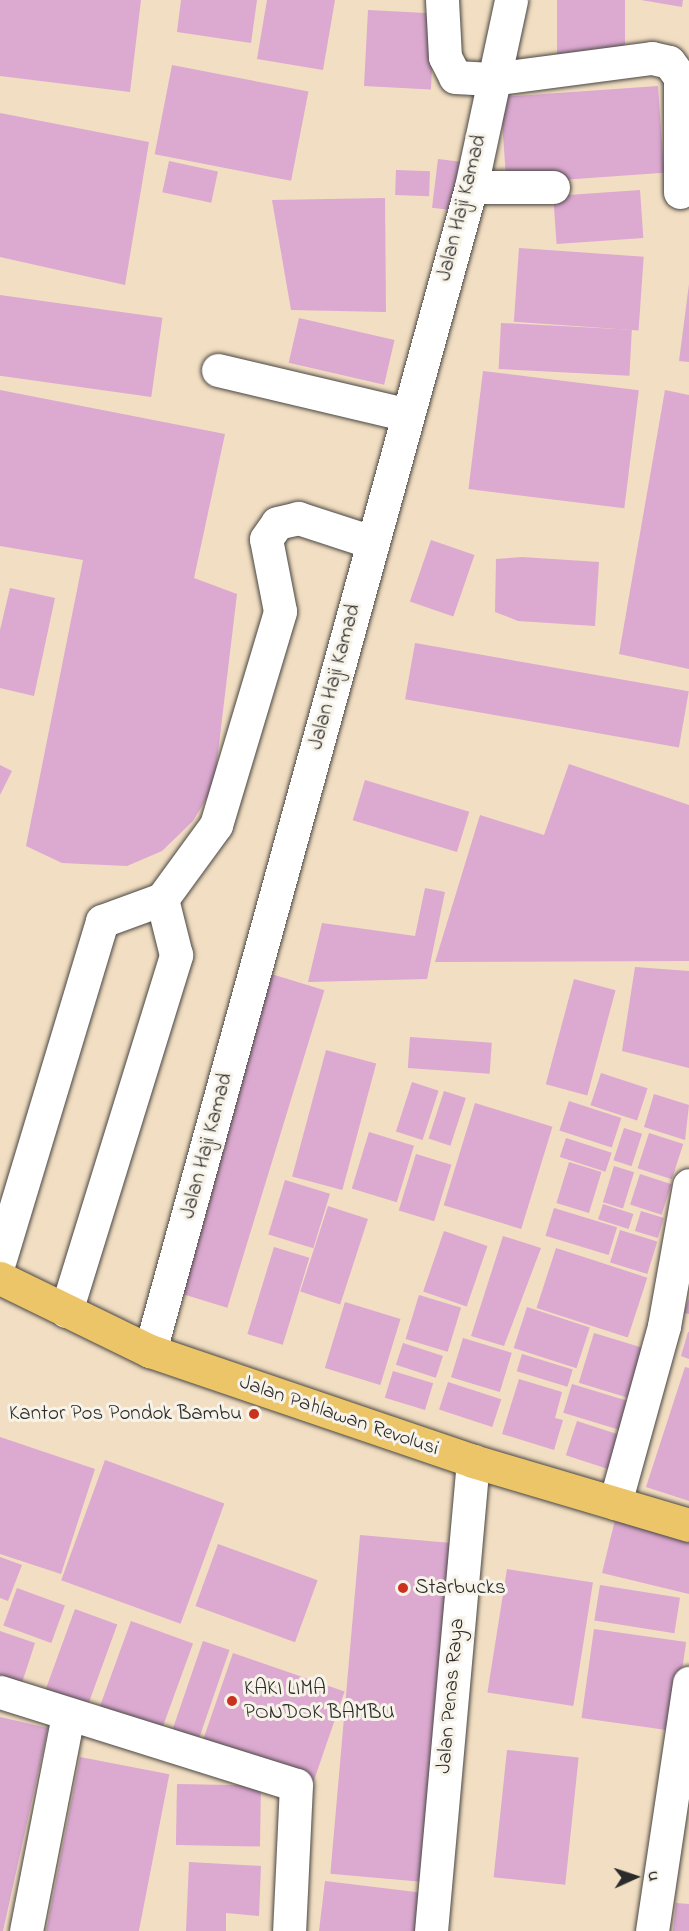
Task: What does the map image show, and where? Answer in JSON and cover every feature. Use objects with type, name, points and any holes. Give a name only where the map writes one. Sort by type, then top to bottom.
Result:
[{"type":"main road","name":"Jalan Pahlawan Revolusi","points":[[0,1278],[150,1352],[473,1461],[689,1525]]},
{"type":"street","points":[[442,0],[447,69],[454,77],[492,78],[652,58],[669,62],[680,77],[680,192]]},
{"type":"street","name":"Jalan Haji Kamad","points":[[150,1352],[471,188],[492,78],[511,0]]},
{"type":"street","points":[[471,188],[553,187]]},
{"type":"street","points":[[218,370],[408,415]]},
{"type":"street","points":[[0,1259],[102,921],[162,899],[216,825],[280,611],[266,539],[277,523],[298,518],[372,542]]},
{"type":"street","points":[[66,1311],[176,954],[162,899]]},
{"type":"street","points":[[615,1503],[664,1326],[689,1185]]},
{"type":"street","name":"Jalan Penas Raya","points":[[431,1931],[473,1461]]},
{"type":"street","points":[[652,1931],[689,1683]]},
{"type":"street","points":[[0,1692],[68,1715],[288,1779],[299,1798],[289,1931]]},
{"type":"street","points":[[26,1931],[68,1715]]},
{"type":"building","points":[[0,0],[141,0],[130,92],[0,76]]},
{"type":"building","points":[[181,0],[257,0],[251,43],[177,32]]},
{"type":"building","points":[[267,0],[335,0],[323,70],[257,59]]},
{"type":"building","points":[[557,0],[625,0],[625,54],[557,54]]},
{"type":"building","points":[[641,0],[683,0],[682,7]]},
{"type":"building","points":[[368,10],[435,14],[431,89],[364,86]]},
{"type":"building","points":[[172,65],[308,92],[291,181],[155,154]]},
{"type":"building","points":[[658,86],[664,173],[506,184],[500,97]]},
{"type":"building","points":[[0,113],[149,142],[125,285],[0,257]]},
{"type":"building","points":[[438,159],[469,163],[463,211],[432,208]]},
{"type":"building","points":[[169,161],[218,171],[211,203],[162,192]]},
{"type":"building","points":[[396,170],[430,171],[429,196],[395,195]]},
{"type":"building","points":[[640,190],[643,238],[557,244],[553,196]]},
{"type":"building","points":[[385,198],[386,312],[291,310],[272,200]]},
{"type":"building","points":[[519,248],[644,257],[639,331],[514,322]]},
{"type":"building","points":[[689,284],[689,362],[679,361]]},
{"type":"building","points":[[0,295],[162,318],[151,397],[0,376]]},
{"type":"building","points":[[299,318],[394,340],[384,385],[289,363]]},
{"type":"building","points":[[501,323],[632,330],[629,376],[499,369]]},
{"type":"building","points":[[483,371],[639,390],[624,508],[468,489]]},
{"type":"building","points":[[0,390],[225,434],[194,578],[237,594],[214,786],[193,821],[162,851],[127,866],[62,863],[26,846],[83,560],[0,546]]},
{"type":"building","points":[[665,390],[689,395],[689,669],[619,654]]},
{"type":"building","points":[[431,540],[474,555],[453,616],[410,601]]},
{"type":"building","points":[[522,557],[599,562],[595,626],[518,621],[495,612],[496,559]]},
{"type":"building","points":[[10,588],[55,598],[34,696],[0,688],[0,630]]},
{"type":"building","points":[[415,643],[689,691],[679,747],[405,699]]},
{"type":"building","points":[[569,764],[689,805],[689,961],[435,962],[480,815],[544,835]]},
{"type":"building","points":[[0,765],[12,771],[0,795]]},
{"type":"building","points":[[365,780],[469,812],[457,852],[353,820]]},
{"type":"building","points":[[425,888],[445,892],[427,979],[308,982],[322,923],[415,936]]},
{"type":"building","points":[[635,967],[689,971],[689,1068],[622,1051]]},
{"type":"building","points":[[268,973],[324,990],[227,1308],[171,1290]]},
{"type":"building","points":[[574,979],[616,990],[587,1095],[546,1084]]},
{"type":"building","points":[[410,1037],[492,1043],[490,1074],[408,1068]]},
{"type":"building","points":[[326,1050],[376,1063],[342,1190],[292,1177]]},
{"type":"building","points":[[601,1073],[648,1088],[637,1120],[590,1105]]},
{"type":"building","points":[[412,1082],[439,1091],[423,1140],[396,1131]]},
{"type":"building","points":[[444,1091],[466,1098],[450,1146],[429,1139]]},
{"type":"building","points":[[654,1094],[689,1105],[685,1140],[644,1127]]},
{"type":"building","points":[[569,1101],[621,1118],[612,1147],[559,1130]]},
{"type":"building","points":[[475,1103],[552,1127],[521,1229],[444,1205]]},
{"type":"building","points":[[624,1128],[642,1134],[632,1166],[613,1160]]},
{"type":"building","points":[[369,1132],[414,1146],[397,1202],[352,1188]]},
{"type":"building","points":[[649,1133],[683,1144],[672,1179],[638,1168]]},
{"type":"building","points":[[566,1138],[612,1153],[605,1172],[560,1157]]},
{"type":"building","points":[[416,1154],[451,1165],[434,1221],[399,1210]]},
{"type":"building","points":[[569,1162],[602,1172],[589,1213],[556,1203]]},
{"type":"building","points":[[614,1166],[634,1172],[623,1208],[603,1202]]},
{"type":"building","points":[[640,1174],[671,1184],[661,1215],[630,1204]]},
{"type":"building","points":[[285,1180],[330,1194],[313,1248],[268,1235]]},
{"type":"building","points":[[603,1204],[633,1214],[628,1229],[598,1219]]},
{"type":"building","points":[[328,1206],[368,1219],[340,1305],[300,1292]]},
{"type":"building","points":[[554,1208],[617,1227],[609,1255],[546,1236]]},
{"type":"building","points":[[641,1211],[664,1218],[658,1238],[635,1231]]},
{"type":"building","points":[[620,1230],[657,1241],[647,1274],[610,1263]]},
{"type":"building","points":[[444,1231],[487,1246],[467,1306],[423,1292]]},
{"type":"building","points":[[503,1236],[541,1248],[504,1346],[471,1336]]},
{"type":"building","points":[[274,1247],[309,1258],[283,1345],[247,1334]]},
{"type":"building","points":[[556,1248],[647,1278],[628,1338],[537,1308]]},
{"type":"building","points":[[419,1295],[461,1308],[448,1352],[406,1339]]},
{"type":"building","points":[[689,1298],[689,1314],[684,1313]]},
{"type":"building","points":[[345,1302],[400,1319],[380,1385],[325,1368]]},
{"type":"building","points":[[527,1307],[590,1327],[576,1368],[514,1348]]},
{"type":"building","points":[[689,1332],[689,1359],[681,1356]]},
{"type":"building","points":[[594,1333],[646,1349],[630,1399],[579,1383]]},
{"type":"building","points":[[463,1338],[512,1353],[500,1392],[451,1377]]},
{"type":"building","points":[[403,1343],[443,1356],[436,1378],[396,1365]]},
{"type":"building","points":[[522,1354],[573,1369],[567,1387],[517,1371]]},
{"type":"building","points":[[685,1367],[689,1368],[689,1501],[646,1487]]},
{"type":"building","points":[[393,1371],[433,1383],[425,1410],[385,1398]]},
{"type":"building","points":[[519,1379],[562,1392],[555,1418],[563,1420],[554,1450],[502,1434]]},
{"type":"building","points":[[448,1382],[501,1399],[492,1427],[439,1410]]},
{"type":"building","points":[[572,1384],[630,1402],[622,1431],[563,1413]]},
{"type":"building","points":[[577,1421],[621,1435],[610,1469],[566,1455]]},
{"type":"building","points":[[0,1437],[95,1469],[61,1574],[0,1554]]},
{"type":"building","points":[[105,1460],[224,1503],[181,1624],[61,1580]]},
{"type":"building","points":[[615,1520],[689,1538],[689,1594],[602,1573]]},
{"type":"building","points":[[360,1535],[454,1543],[424,1882],[330,1874]]},
{"type":"building","points":[[218,1544],[318,1580],[295,1642],[195,1606]]},
{"type":"building","points":[[0,1557],[22,1565],[8,1601],[0,1598]]},
{"type":"building","points":[[507,1569],[593,1583],[573,1706],[487,1692]]},
{"type":"building","points":[[600,1585],[680,1598],[674,1633],[594,1621]]},
{"type":"building","points":[[17,1588],[65,1605],[51,1643],[3,1626]]},
{"type":"building","points":[[75,1609],[117,1624],[84,1716],[41,1701]]},
{"type":"building","points":[[131,1621],[193,1644],[158,1739],[96,1717]]},
{"type":"building","points":[[594,1629],[686,1642],[674,1731],[581,1718]]},
{"type":"building","points":[[0,1631],[35,1643],[18,1695],[0,1689]]},
{"type":"building","points":[[203,1641],[229,1650],[199,1738],[173,1729]]},
{"type":"building","points":[[233,1653],[345,1691],[313,1784],[201,1746]]},
{"type":"building","points":[[0,1717],[48,1728],[3,1931],[0,1931]]},
{"type":"building","points":[[507,1750],[579,1758],[565,1885],[494,1877]]},
{"type":"building","points":[[80,1757],[169,1774],[139,1931],[46,1931]]},
{"type":"building","points":[[177,1784],[261,1785],[260,1846],[176,1845]]},
{"type":"building","points":[[189,1862],[261,1866],[259,1916],[226,1913],[226,1931],[186,1931]]},
{"type":"building","points":[[325,1881],[424,1893],[420,1931],[319,1931]]},
{"type":"building","points":[[676,1903],[689,1904],[689,1931],[673,1931]]},
{"type":"place","name":"Kantor Pos Pondok Bambu","points":[[254,1414]]},
{"type":"place","name":"Starbucks","points":[[403,1588]]},
{"type":"place","name":"KAKI LIMA PONDOK BAMBU","points":[[232,1701]]}]
